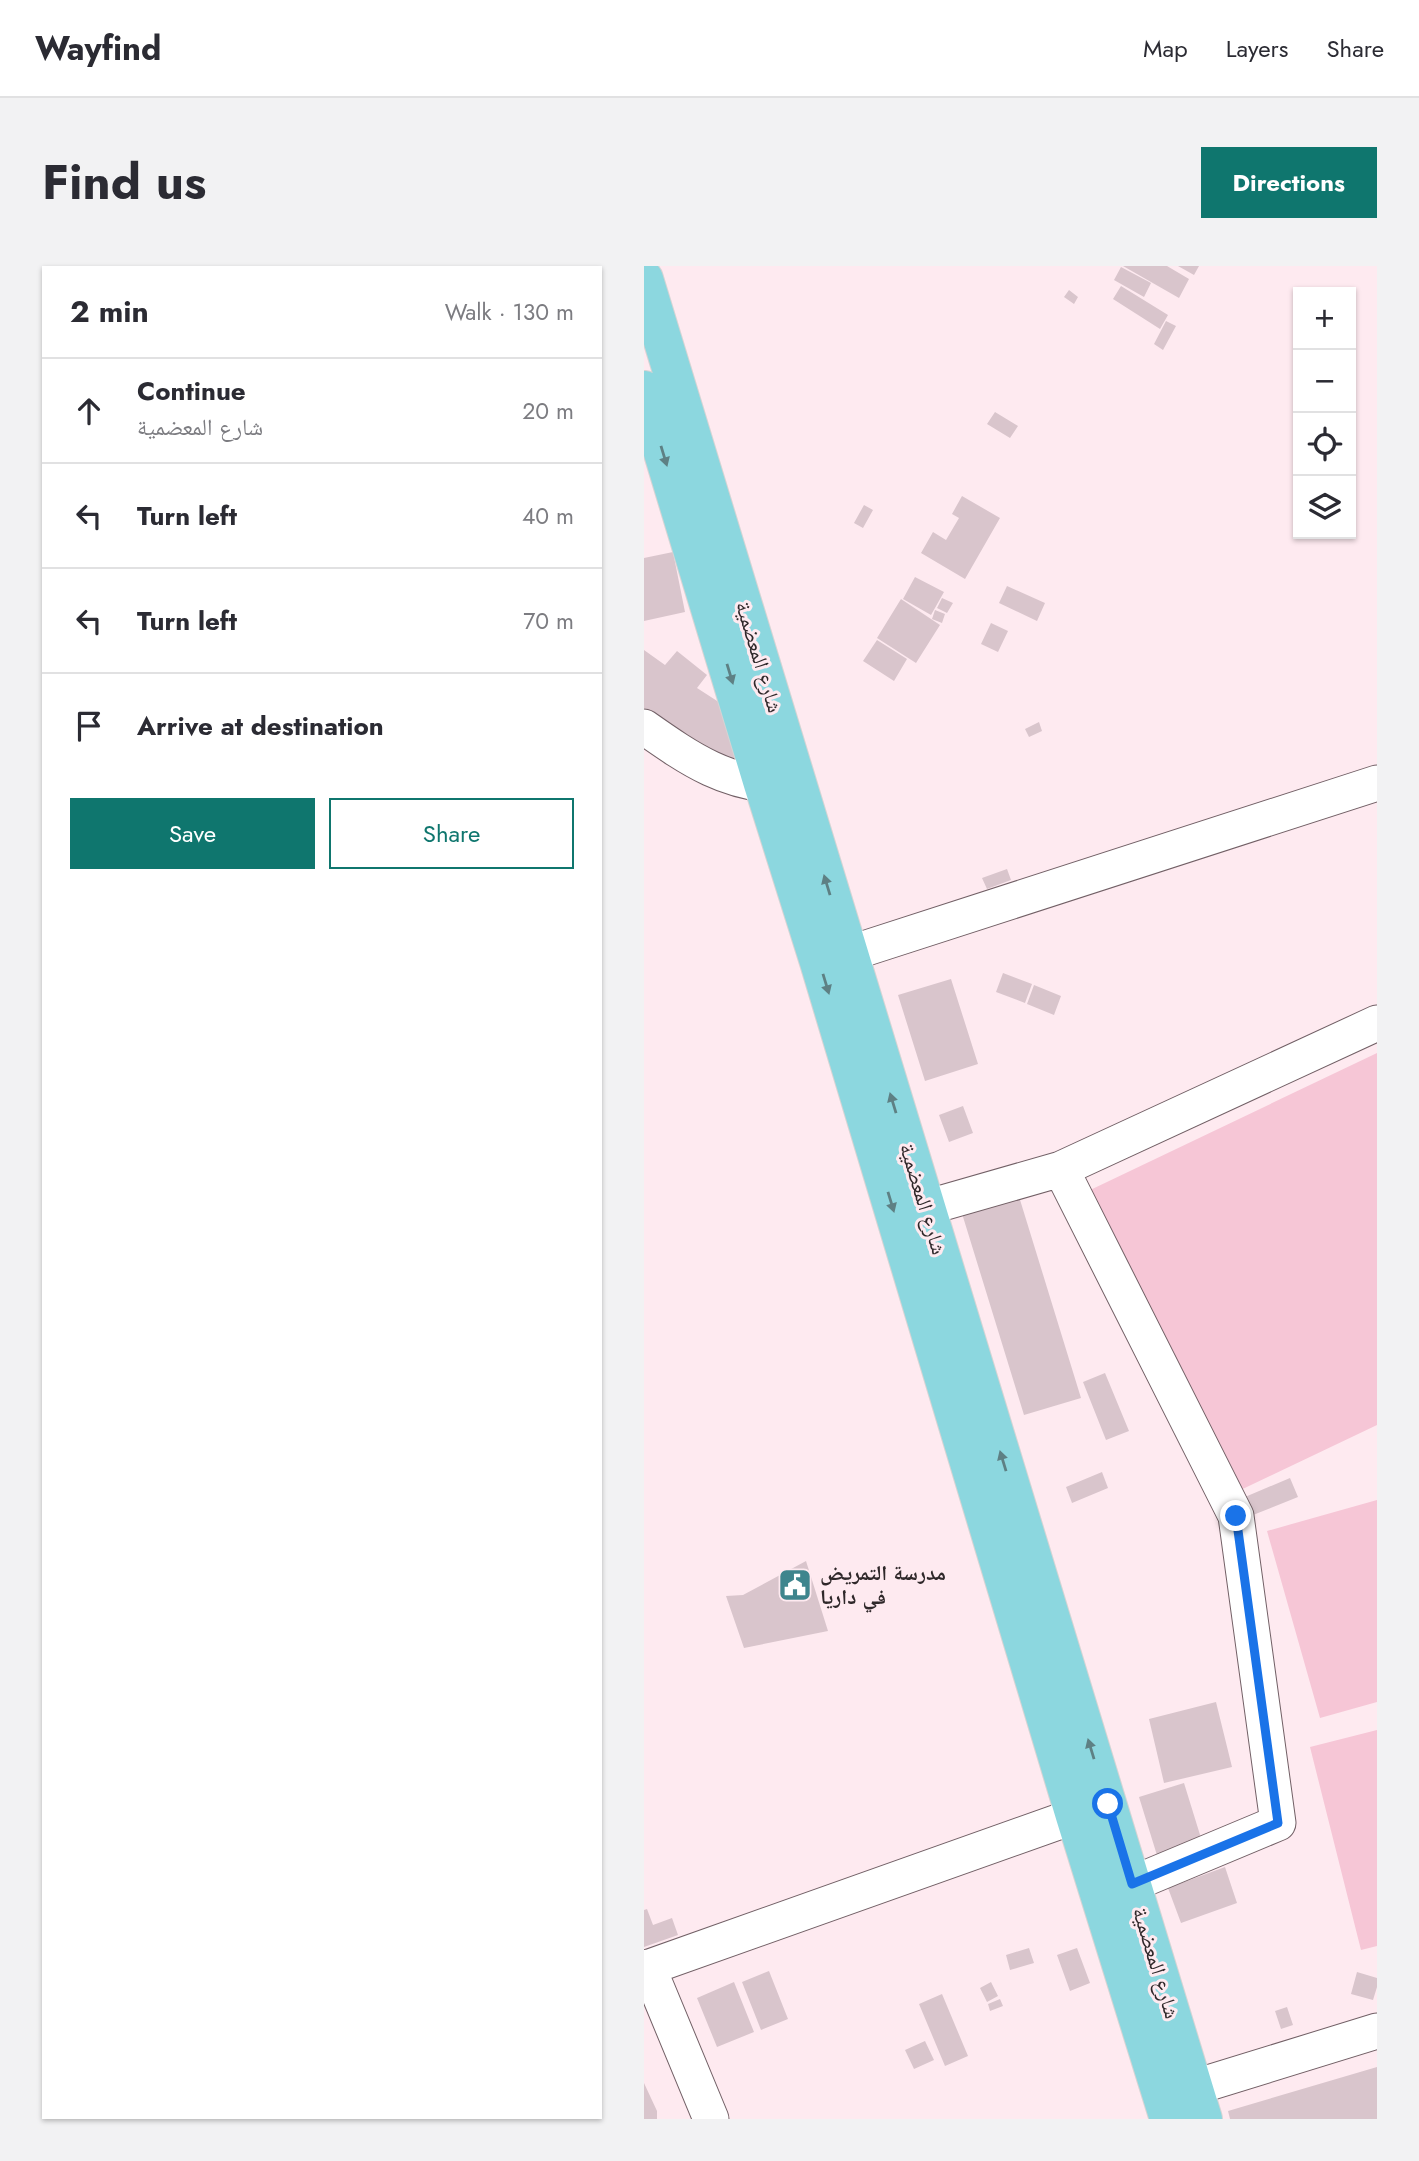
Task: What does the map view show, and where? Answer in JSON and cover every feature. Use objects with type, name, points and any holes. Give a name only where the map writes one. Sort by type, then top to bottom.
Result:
[{"type":"main road","name":"شارع المعضمية","points":[[644,279],[780,785],[819,961],[1003,1518],[1182,2106]]},
{"type":"main road","name":"شارع المعضمية","points":[[644,390],[780,785],[848,954],[925,1208],[1003,1518]]},
{"type":"main road","name":"شارع المعضمية","points":[[1091,1810],[1132,1884],[1182,2106]]},
{"type":"street","points":[[644,727],[690,759],[713,771],[737,779],[780,785]]},
{"type":"street","points":[[848,954],[1377,783]]},
{"type":"street","points":[[925,1208],[1061,1169],[1377,1023]]},
{"type":"street","points":[[1061,1169],[1236,1516],[1278,1823],[1132,1884]]},
{"type":"street","points":[[711,2119],[646,1968],[1091,1810]]},
{"type":"street","points":[[1182,2106],[1377,2031]]},
{"type":"shaded area","points":[[1377,1053],[1377,1425],[1230,1495],[1086,1192]]},
{"type":"shaded area","points":[[1377,1500],[1377,1702],[1320,1718],[1267,1531]]},
{"type":"shaded area","points":[[1377,1730],[1377,1946],[1361,1950],[1310,1747]]},
{"type":"building","points":[[1123,266],[1167,266],[1189,279],[1179,298]]},
{"type":"building","points":[[1178,266],[1199,266],[1194,275]]},
{"type":"building","points":[[1121,267],[1151,283],[1144,297],[1114,280]]},
{"type":"building","points":[[1121,286],[1168,315],[1160,329],[1113,299]]},
{"type":"building","points":[[1069,290],[1078,297],[1074,304],[1064,297]]},
{"type":"building","points":[[1166,321],[1176,326],[1163,350],[1154,344]]},
{"type":"building","points":[[995,412],[1018,426],[1010,438],[987,424]]},
{"type":"building","points":[[962,496],[1000,518],[965,579],[921,553],[933,532],[946,540],[959,518],[952,514]]},
{"type":"building","points":[[864,505],[873,510],[863,528],[854,523]]},
{"type":"building","points":[[673,552],[685,612],[644,621],[644,558]]},
{"type":"building","points":[[915,577],[944,592],[931,615],[903,599]]},
{"type":"building","points":[[1007,586],[1045,603],[1037,621],[999,603]]},
{"type":"building","points":[[942,598],[953,603],[947,613],[937,608]]},
{"type":"building","points":[[901,599],[940,625],[916,663],[877,638]]},
{"type":"building","points":[[935,610],[945,614],[942,623],[932,619]]},
{"type":"building","points":[[991,623],[1008,631],[998,652],[981,644]]},
{"type":"building","points":[[877,640],[907,659],[894,681],[863,661]]},
{"type":"building","points":[[644,650],[665,665],[677,651],[707,675],[697,688],[728,708],[744,761],[736,772],[644,708]]},
{"type":"building","points":[[1039,722],[1042,731],[1029,737],[1025,729]]},
{"type":"building","points":[[1007,869],[1011,880],[987,889],[982,878]]},
{"type":"building","points":[[1003,973],[1032,984],[1025,1003],[996,992]]},
{"type":"building","points":[[951,979],[978,1064],[925,1081],[898,995]]},
{"type":"building","points":[[1034,985],[1061,996],[1054,1015],[1027,1004]]},
{"type":"building","points":[[963,1106],[973,1133],[949,1142],[939,1115]]},
{"type":"building","points":[[1017,1190],[1081,1398],[1024,1415],[960,1207]]},
{"type":"building","points":[[1105,1373],[1129,1431],[1106,1440],[1083,1382]]},
{"type":"building","points":[[1102,1472],[1108,1488],[1072,1503],[1066,1487]]},
{"type":"building","points":[[1290,1478],[1298,1497],[1253,1515],[1245,1497]]},
{"type":"building","points":[[806,1561],[828,1631],[744,1648],[726,1596],[743,1595]]},
{"type":"building","points":[[1216,1702],[1232,1767],[1164,1783],[1149,1719]]},
{"type":"building","points":[[1184,1783],[1205,1851],[1160,1865],[1139,1797]]},
{"type":"building","points":[[1225,1867],[1237,1903],[1181,1923],[1168,1888]]},
{"type":"building","points":[[647,1909],[653,1925],[672,1918],[678,1935],[644,1947],[644,1910]]},
{"type":"building","points":[[1029,1948],[1034,1963],[1010,1970],[1006,1955]]},
{"type":"building","points":[[1077,1948],[1090,1983],[1070,1991],[1057,1955]]},
{"type":"building","points":[[769,1971],[788,2019],[761,2030],[742,1982]]},
{"type":"building","points":[[1357,1972],[1377,1978],[1373,2000],[1351,1994]]},
{"type":"building","points":[[734,1982],[754,2032],[717,2047],[697,1998]]},
{"type":"building","points":[[991,1982],[998,1996],[987,2002],[980,1988]]},
{"type":"building","points":[[942,1994],[968,2056],[945,2066],[919,2004]]},
{"type":"building","points":[[1000,1999],[1003,2006],[990,2011],[988,2004]]},
{"type":"building","points":[[1287,2007],[1293,2025],[1281,2029],[1275,2011]]},
{"type":"building","points":[[925,2041],[934,2060],[914,2069],[905,2050]]},
{"type":"building","points":[[1377,2067],[1377,2119],[1230,2119],[1228,2111]]},
{"type":"building","points":[[644,2083],[657,2111],[657,2119],[644,2119]]},
{"type":"place","name":"مدرسة التمريض في داريا","points":[[795,1585]]},
{"type":"route","points":[[1108,1804],[1132,1884],[1278,1823],[1236,1516]]}]
